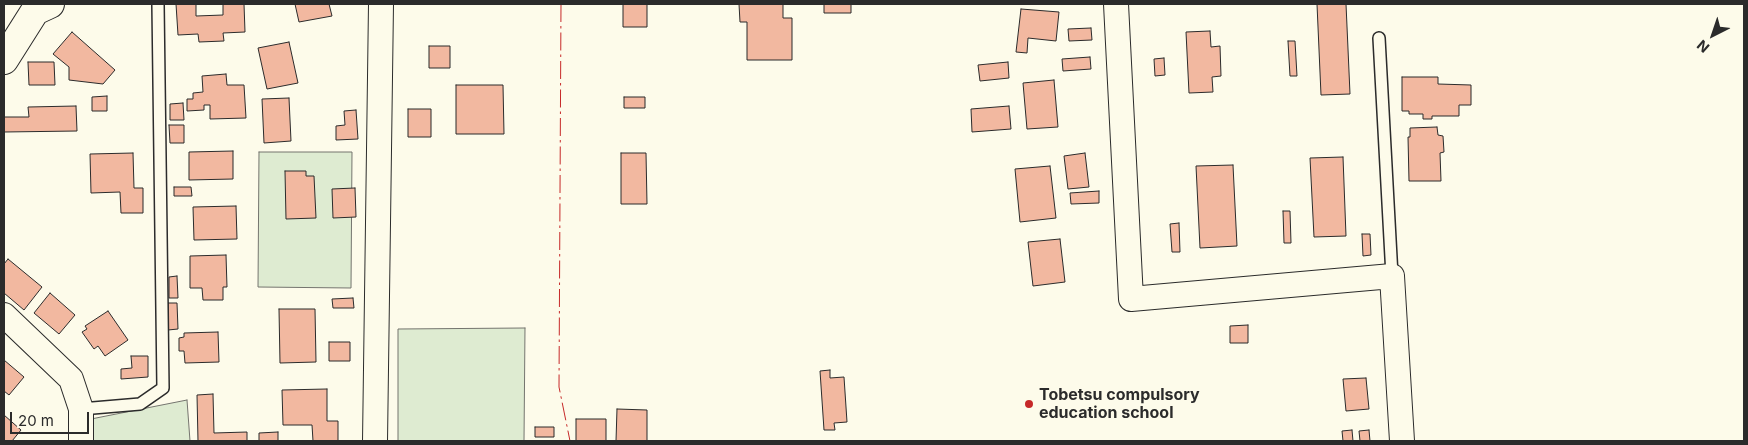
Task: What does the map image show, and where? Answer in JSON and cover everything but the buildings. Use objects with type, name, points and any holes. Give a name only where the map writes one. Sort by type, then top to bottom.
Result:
[{"type":"main road","points":[[4,60],[35,12],[50,4]]},
{"type":"street","points":[[375,441],[380,4]]},
{"type":"street","points":[[1116,4],[1131,299],[1392,276],[1402,441]]},
{"type":"street","points":[[4,315],[71,379],[81,409],[81,441]]},
{"type":"lane","points":[[81,409],[140,404],[163,388],[158,4]]},
{"type":"lane","points":[[1379,38],[1392,276]]},
{"type":"green space","points":[[259,152],[352,152],[351,288],[258,287]]},
{"type":"green space","points":[[525,328],[524,441],[398,441],[398,329]]},
{"type":"green space","points":[[187,400],[190,441],[91,441],[91,419]]},
{"type":"power","points":[[561,4],[559,387],[570,441]]},
{"type":"place","name":"Tobetsu compulsory education school","points":[[1029,404]]}]
